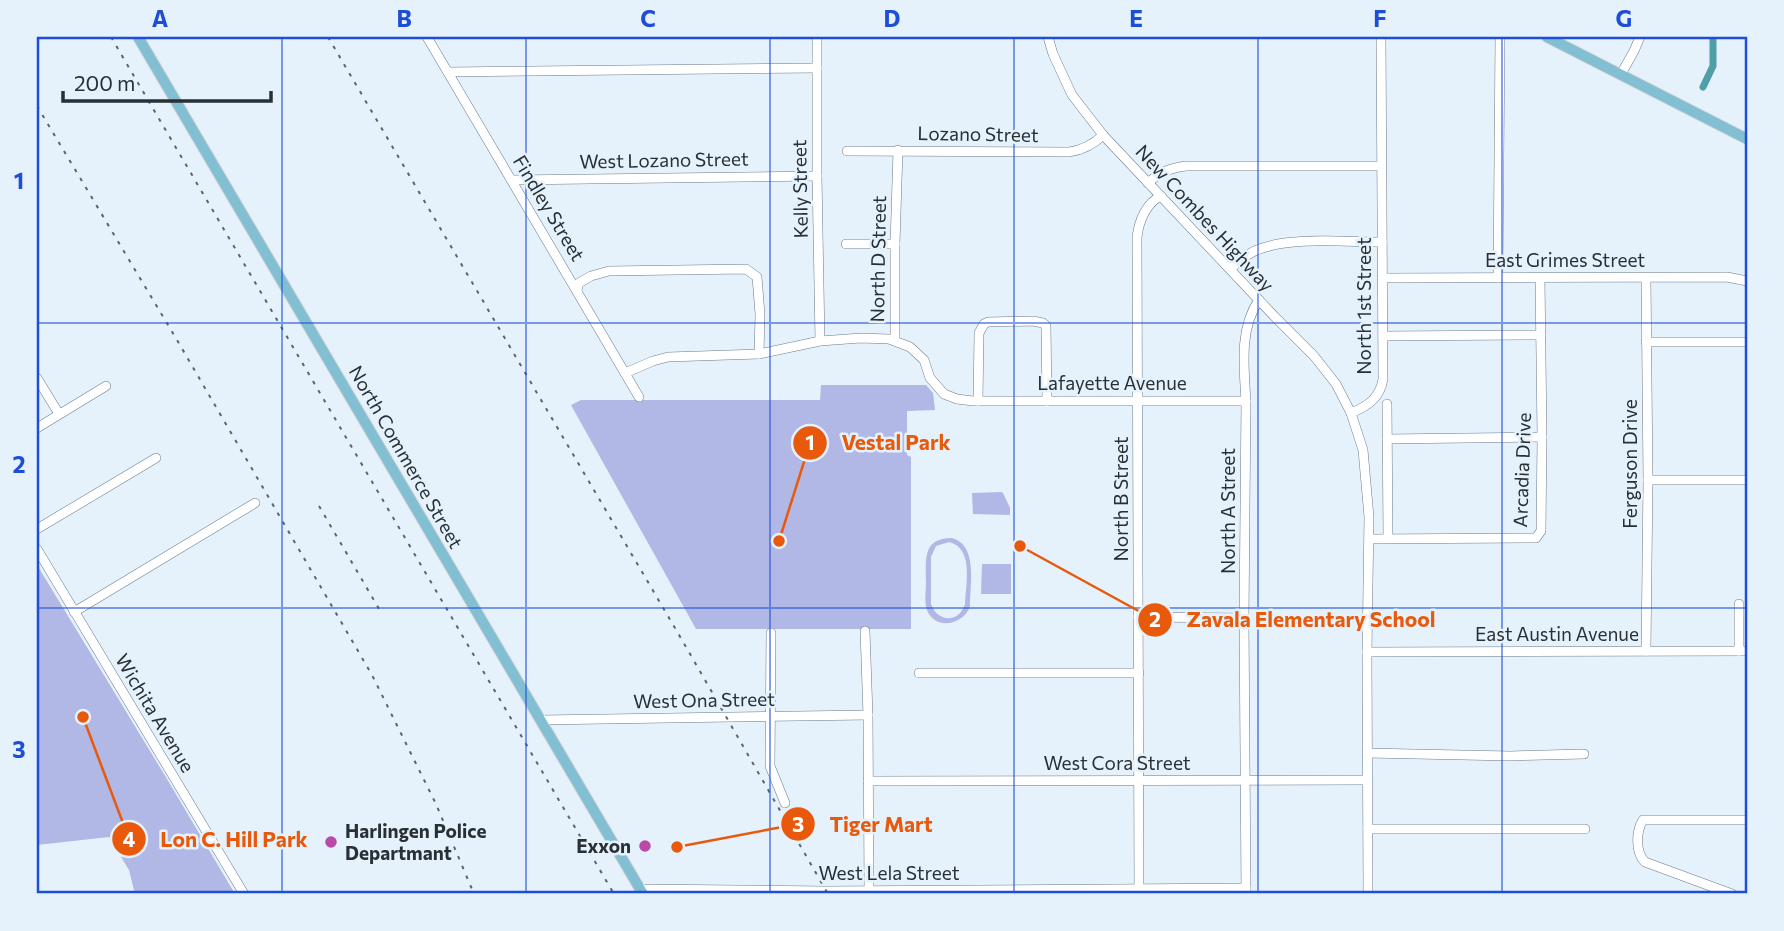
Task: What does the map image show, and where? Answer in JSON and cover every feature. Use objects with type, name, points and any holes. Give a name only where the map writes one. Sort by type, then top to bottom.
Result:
[{"type":"main road","name":"North Commerce Street","points":[[138,37],[641,892]]},
{"type":"main road","points":[[1547,37],[1747,139]]},
{"type":"street","name":"Findley Street","points":[[427,37],[639,397]]},
{"type":"street","name":"Kelly Street","points":[[817,37],[820,341]]},
{"type":"street","name":"New Combes Highway","points":[[1048,37],[1072,95],[1103,135],[1322,365],[1336,384],[1351,414]]},
{"type":"street","name":"North 1st Street","points":[[1351,414],[1373,401],[1380,390],[1382,379],[1381,37]]},
{"type":"street","points":[[1498,278],[1500,37]]},
{"type":"street","points":[[1621,74],[1640,37]]},
{"type":"street","points":[[448,72],[817,68]]},
{"type":"street","name":"Lozano Street","points":[[847,150],[1069,152],[1085,149],[1103,135]]},
{"type":"street","name":"North D Street","points":[[898,150],[895,341],[910,347],[924,360],[930,378],[944,394],[957,399],[978,401]]},
{"type":"street","points":[[1148,183],[1168,169],[1186,166],[1381,166]]},
{"type":"street","name":"West Lozano Street","points":[[512,180],[817,176]]},
{"type":"street","name":"North B Street","points":[[1139,891],[1137,237],[1144,212],[1161,196]]},
{"type":"street","points":[[1230,269],[1257,250],[1288,242],[1382,242]]},
{"type":"street","points":[[846,244],[895,244]]},
{"type":"street","points":[[577,290],[579,283],[608,271],[746,269],[757,277],[759,355]]},
{"type":"street","name":"East Grimes Street","points":[[1382,278],[1727,277],[1747,281]]},
{"type":"street","name":"Arcadia Drive","points":[[1369,538],[1536,538],[1541,531],[1540,278]]},
{"type":"street","name":"Ferguson Drive","points":[[1646,278],[1646,651]]},
{"type":"street","name":"North A Street","points":[[1246,891],[1244,373],[1247,324],[1259,300]]},
{"type":"street","points":[[978,401],[979,333],[988,322],[1020,321],[1043,323],[1046,326],[1047,401]]},
{"type":"street","points":[[1383,336],[1541,335]]},
{"type":"street","points":[[625,373],[668,357],[759,355],[820,341],[861,338],[895,341]]},
{"type":"street","points":[[1646,342],[1744,342]]},
{"type":"street","points":[[37,378],[59,414]]},
{"type":"street","points":[[37,428],[106,386]]},
{"type":"street","name":"Lafayette Avenue","points":[[978,401],[1246,401]]},
{"type":"street","points":[[1387,404],[1388,538]]},
{"type":"street","points":[[1351,414],[1363,450],[1369,517],[1368,894]]},
{"type":"street","points":[[1387,439],[1542,437]]},
{"type":"street","points":[[37,529],[156,458]]},
{"type":"street","points":[[1648,480],[1747,480]]},
{"type":"street","points":[[74,611],[255,503]]},
{"type":"street","name":"Wichita Avenue","points":[[37,549],[244,894]]},
{"type":"street","points":[[1739,604],[1743,651]]},
{"type":"street","points":[[1138,617],[1244,618]]},
{"type":"street","points":[[865,631],[869,891]]},
{"type":"street","points":[[771,634],[770,766],[785,803]]},
{"type":"street","name":"East Austin Avenue","points":[[1367,652],[1743,651]]},
{"type":"street","points":[[919,673],[1139,673]]},
{"type":"street","name":"West Ona Street","points":[[541,720],[868,715]]},
{"type":"street","points":[[1367,753],[1510,756],[1584,754]]},
{"type":"street","name":"West Cora Street","points":[[868,781],[1367,780]]},
{"type":"street","points":[[1732,894],[1645,862],[1639,853],[1640,823],[1643,820],[1747,820]]},
{"type":"street","points":[[1368,829],[1585,829]]},
{"type":"street","name":"West Lela Street","points":[[641,892],[1246,891]]},
{"type":"shaded area","points":[[821,385],[926,385],[933,393],[935,410],[907,411],[907,455],[911,457],[911,629],[696,629],[571,405],[581,400],[820,400]]},
{"type":"shaded area","points":[[1001,492],[1010,508],[1010,515],[973,514],[972,493]]},
{"type":"shaded area","points":[[952,538],[960,542],[966,548],[971,566],[970,606],[962,618],[949,623],[936,621],[931,617],[926,604],[926,558],[931,546],[942,539]],"holes":[[[949,542],[962,551],[967,568],[965,604],[958,615],[948,618],[938,615],[931,604],[931,557],[936,546]]]},
{"type":"shaded area","points":[[982,564],[1011,564],[1011,594],[981,594]]},
{"type":"shaded area","points":[[37,565],[235,894],[135,894],[129,870],[109,837],[37,845]]},
{"type":"waterway","points":[[1703,87],[1713,66],[1713,37]]},
{"type":"railway","points":[[111,37],[614,894]]},
{"type":"railway","points":[[328,37],[828,894]]},
{"type":"railway","points":[[37,106],[372,675],[436,804],[474,894]]},
{"type":"railway","points":[[319,506],[382,614]]},
{"type":"place","name":"Vestal Park","points":[[779,541]]},
{"type":"place","name":"Zavala Elementary School","points":[[1020,546]]},
{"type":"place","name":"Lon C. Hill Park","points":[[83,717]]},
{"type":"place","name":"Harlingen Police Departmant","points":[[331,842]]},
{"type":"place","name":"Exxon","points":[[645,846]]},
{"type":"place","name":"Tiger Mart","points":[[677,847]]}]
